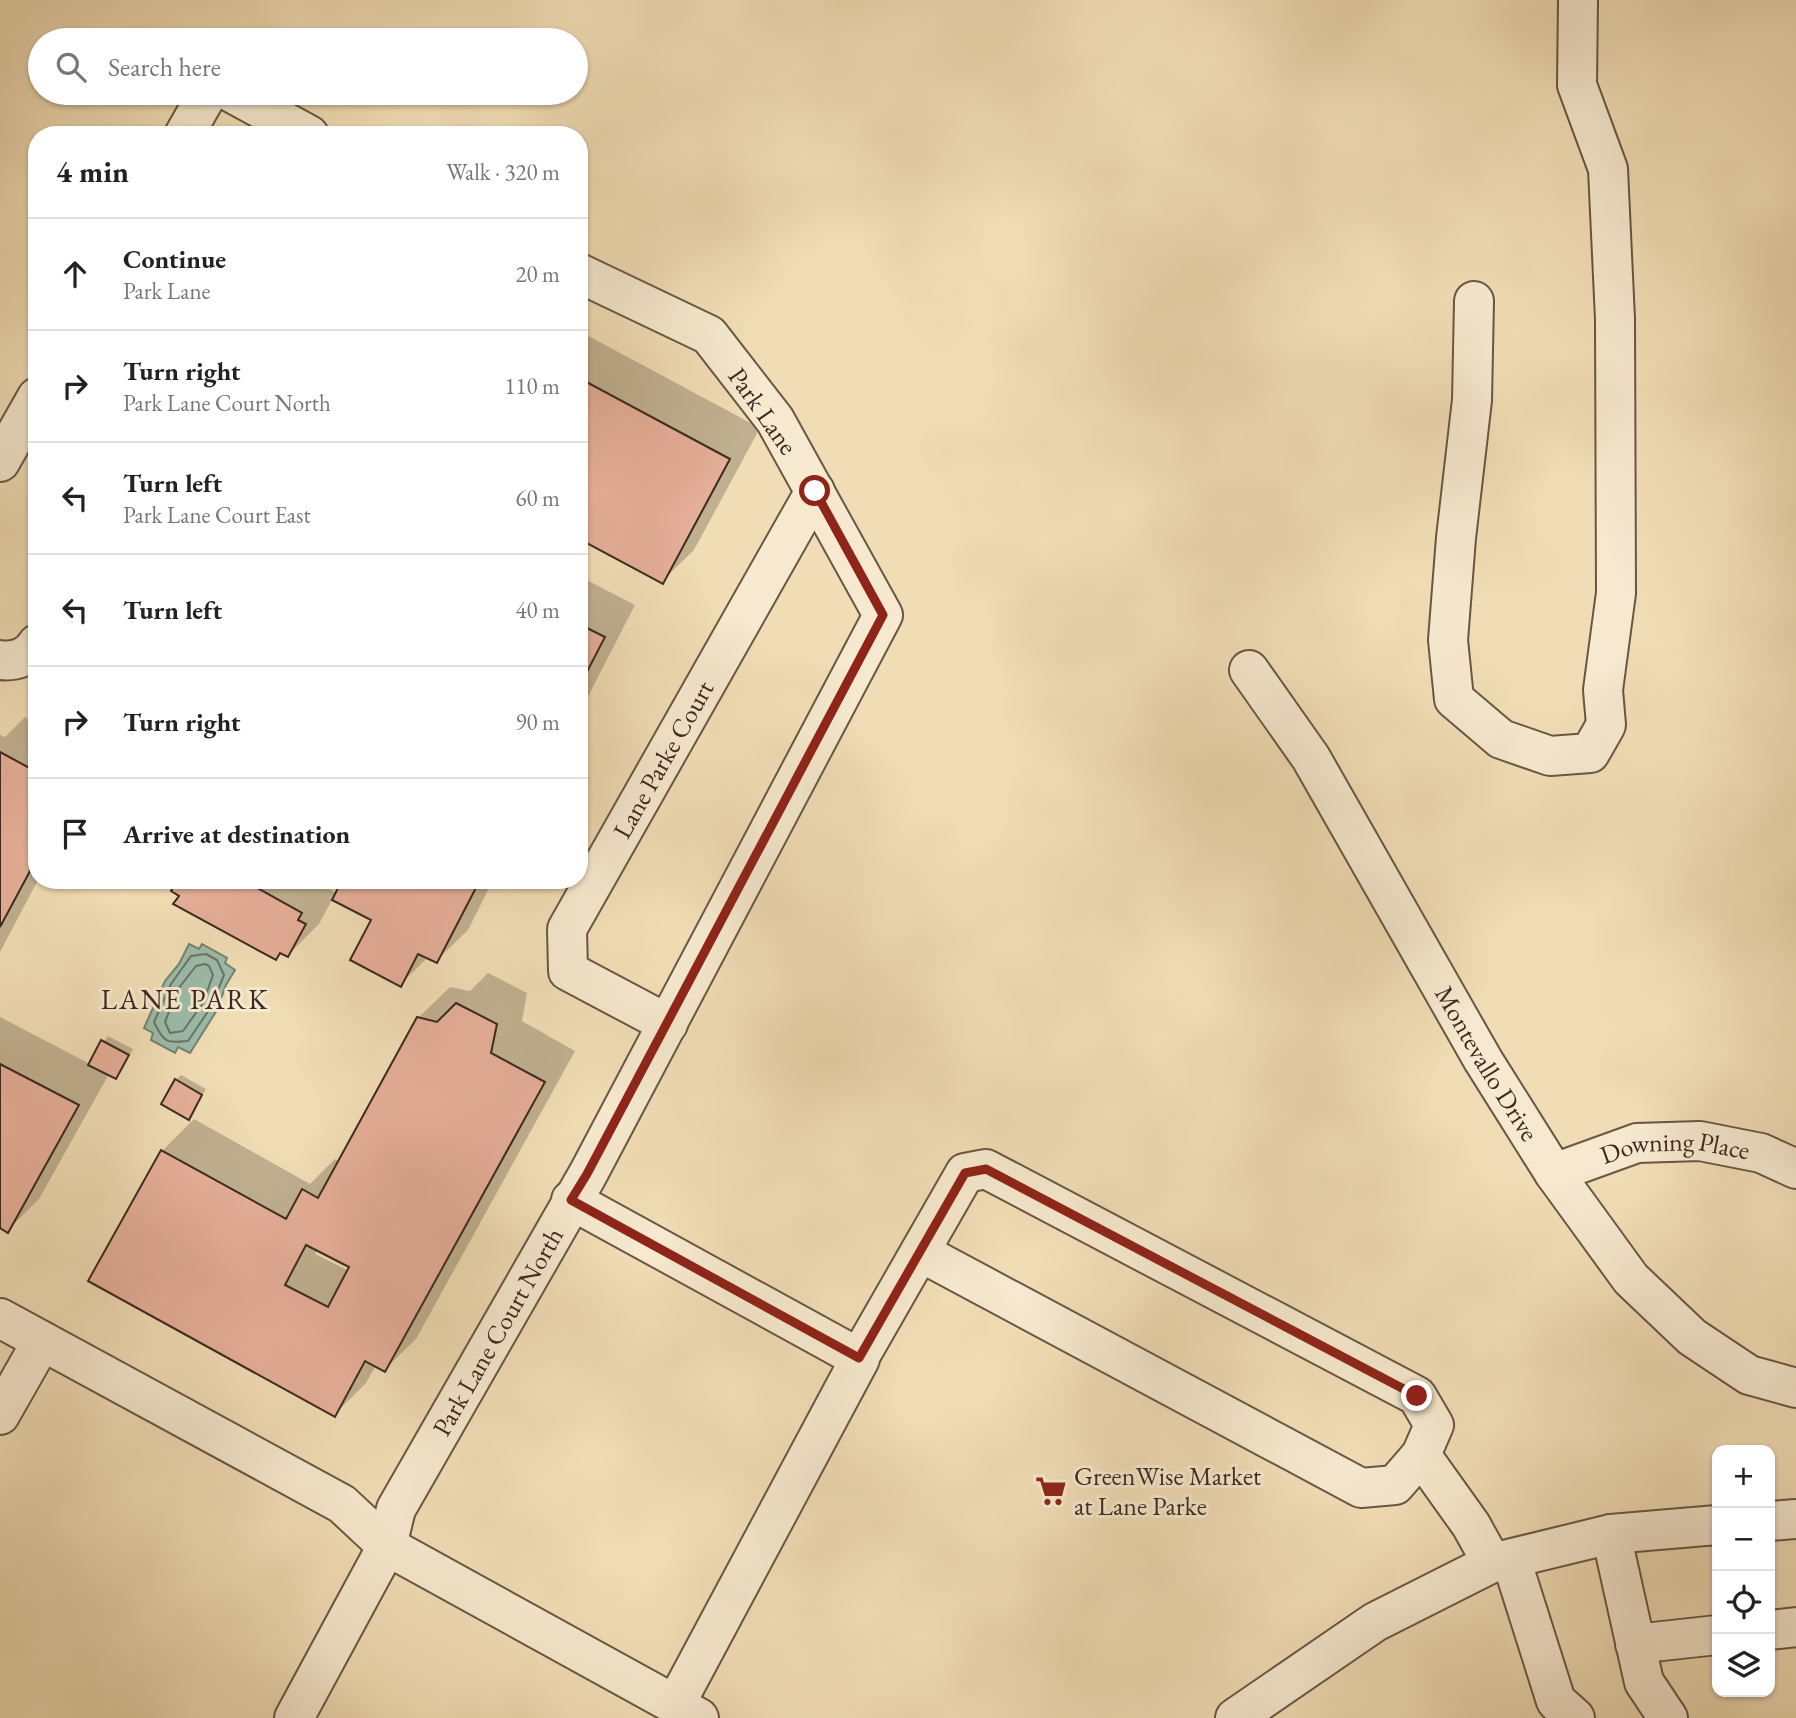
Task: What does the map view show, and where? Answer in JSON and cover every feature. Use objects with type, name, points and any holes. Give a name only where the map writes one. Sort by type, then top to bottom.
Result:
[{"type":"street","points":[[1474,301],[1472,400],[1456,538],[1448,640],[1454,699],[1501,739],[1550,756],[1590,753],[1606,725],[1603,690],[1616,593],[1615,319],[1608,169],[1577,85],[1578,0]]},
{"type":"street","points":[[189,126],[201,105]]},
{"type":"street","points":[[254,105],[292,126]]},
{"type":"street","name":"Park Lane","points":[[588,277],[709,335],[775,420],[883,615]]},
{"type":"street","points":[[0,462],[28,413]]},
{"type":"street","name":"Lane Parke Court","points":[[668,1024],[568,971],[567,929],[815,491]]},
{"type":"street","name":"Park Lane Court North","points":[[295,1718],[387,1546],[396,1509],[587,1174],[883,615]]},
{"type":"street","points":[[0,660],[12,662],[28,653]]},
{"type":"street","name":"Montevallo Drive","points":[[1249,670],[1311,758],[1483,1060],[1554,1173],[1631,1279],[1692,1336],[1749,1375],[1796,1388]]},
{"type":"street","name":"Downing Place","points":[[1554,1173],[1637,1143],[1700,1141],[1761,1153],[1796,1169]]},
{"type":"street","points":[[0,1318],[342,1504],[387,1546],[687,1712],[807,1460],[859,1358],[919,1252],[965,1173],[986,1169],[1417,1396],[1434,1425],[1421,1455],[1395,1485],[1361,1488],[919,1252]]},
{"type":"street","points":[[571,1200],[859,1358]]},
{"type":"street","points":[[0,1415],[43,1341]]},
{"type":"street","points":[[1421,1455],[1471,1525],[1501,1561],[1556,1701],[1575,1718]]},
{"type":"street","points":[[1775,1521],[1796,1519]]},
{"type":"street","points":[[1236,1718],[1375,1622],[1501,1561],[1611,1534],[1712,1525]]},
{"type":"street","points":[[1611,1534],[1643,1682],[1668,1718]]},
{"type":"street","points":[[1775,1629],[1796,1627]]},
{"type":"street","points":[[1635,1644],[1712,1636]]},
{"type":"water","points":[[189,944],[199,949],[202,944],[227,958],[225,963],[235,970],[217,1010],[190,1053],[178,1047],[175,1053],[151,1040],[153,1033],[144,1028],[165,981],[179,964]]},
{"type":"building","points":[[588,383],[730,459],[663,584],[588,544]]},
{"type":"building","points":[[588,628],[605,637],[588,670]]},
{"type":"building","points":[[0,752],[28,767],[28,875],[0,927]]},
{"type":"building","points":[[259,889],[302,913],[298,920],[306,924],[288,957],[280,953],[276,960],[173,904],[179,896],[171,891]]},
{"type":"building","points":[[338,889],[475,889],[437,963],[418,954],[401,987],[350,960],[371,920],[332,900]]},
{"type":"building","points":[[456,1003],[497,1024],[491,1053],[545,1082],[385,1372],[365,1361],[335,1417],[88,1281],[161,1150],[286,1219],[302,1189],[318,1198],[417,1017],[437,1022]],"holes":[[[306,1245],[349,1267],[328,1307],[285,1285]]]},
{"type":"building","points":[[101,1040],[129,1055],[116,1079],[88,1065]]},
{"type":"building","points":[[0,1064],[79,1105],[8,1233],[0,1228]]},
{"type":"building","points":[[175,1079],[202,1095],[189,1120],[161,1104]]},
{"type":"place","name":"GreenWise Market at Lane Parke","points":[[1051,1491]]},
{"type":"district","name":"LANE PARK","points":[[185,999]]},
{"type":"route","points":[[815,491],[883,615],[696,971],[571,1200],[859,1358],[965,1173],[986,1169],[1417,1396]]}]
